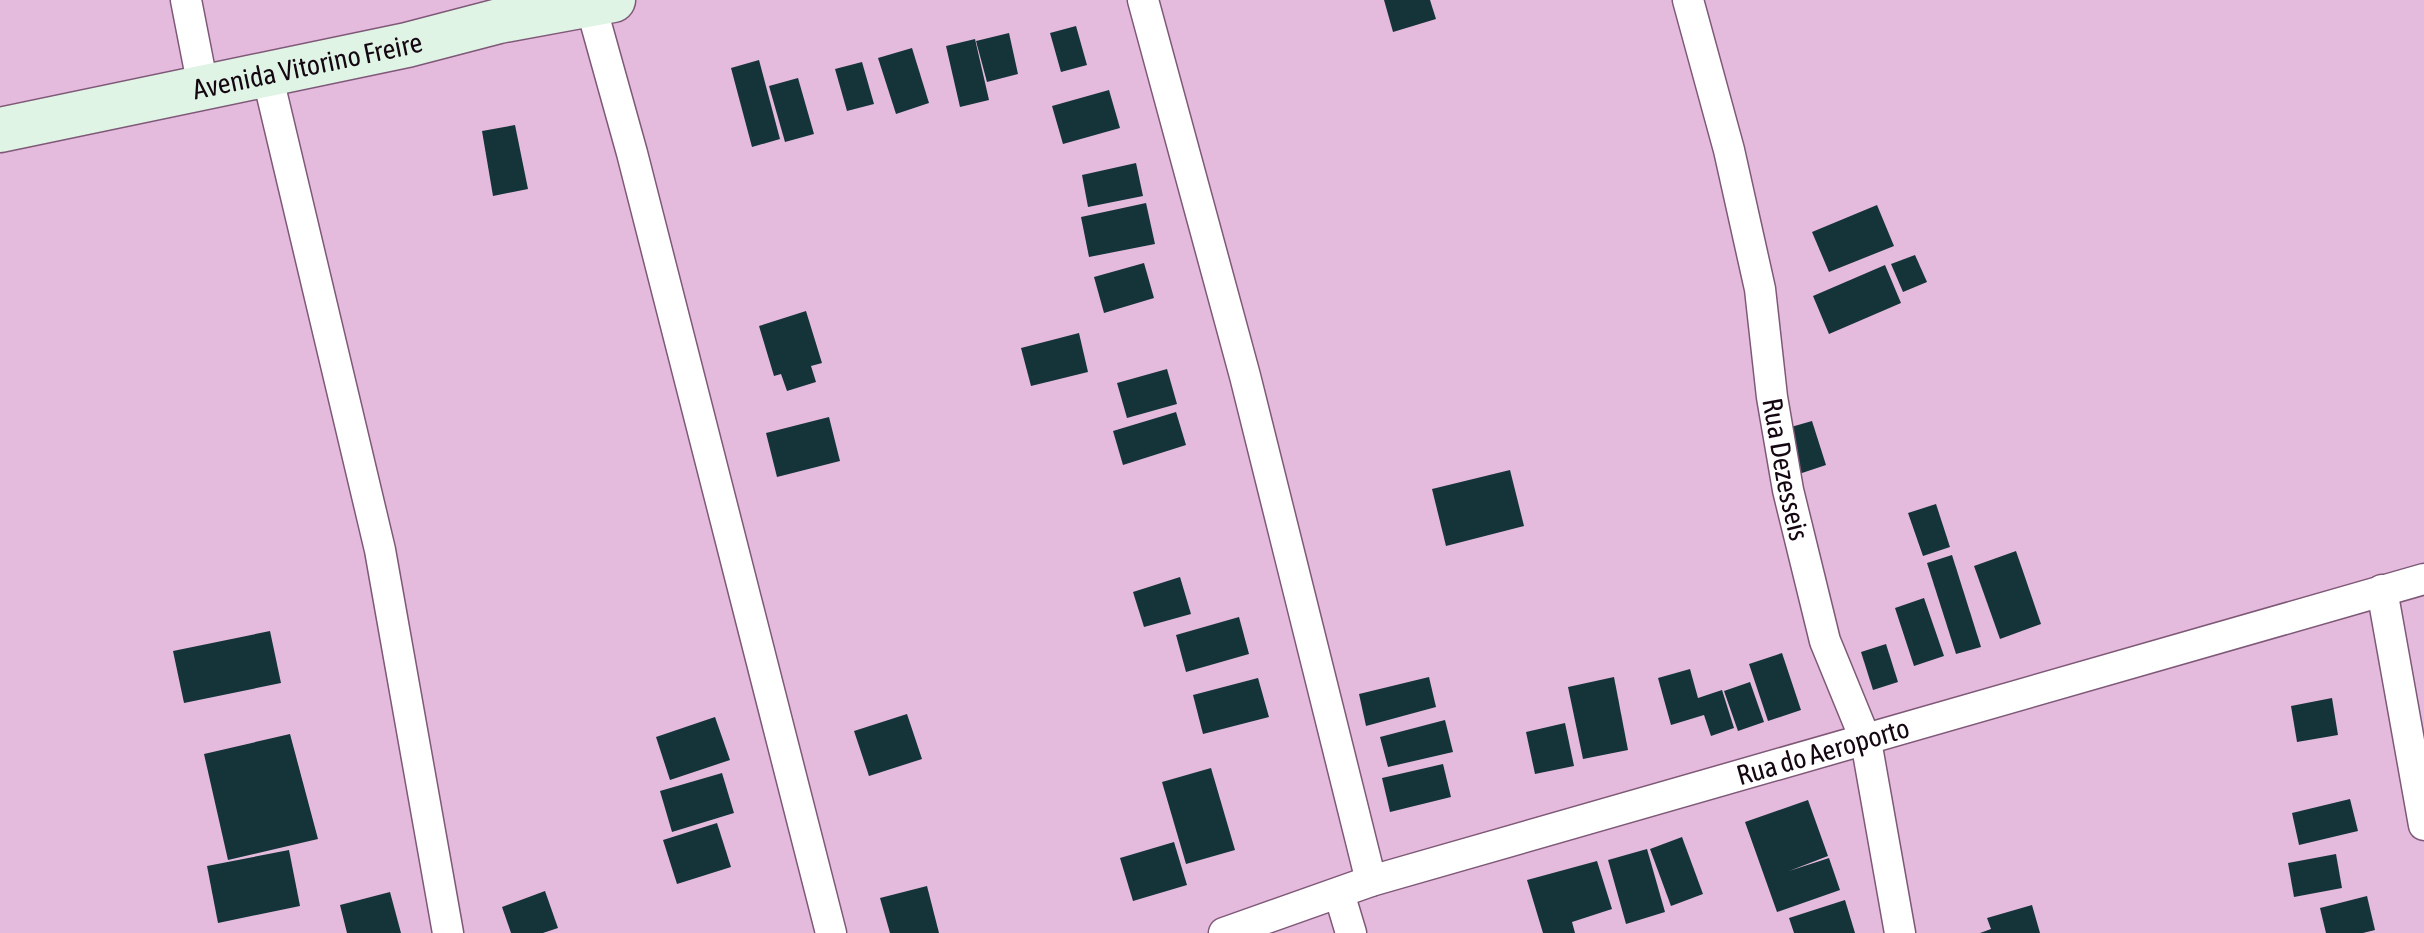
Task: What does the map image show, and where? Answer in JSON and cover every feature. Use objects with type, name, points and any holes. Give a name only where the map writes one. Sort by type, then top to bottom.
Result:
[{"type":"street","points":[[186,0],[203,87]]},
{"type":"street","points":[[1143,0],[1245,376],[1371,881]]},
{"type":"street","name":"Rua Dezesseis","points":[[1688,0],[1729,150],[1760,289],[1772,397],[1788,490],[1825,641],[1866,741],[1900,933]]},
{"type":"street","points":[[602,3],[640,184],[831,933]]},
{"type":"street","name":"Avenida Vitorino Freire","points":[[0,130],[407,45],[499,21],[602,3]]},
{"type":"street","points":[[267,74],[380,550],[448,933]]},
{"type":"street","name":"Rua do Aeroporto","points":[[1224,933],[1371,881],[2424,579]]},
{"type":"street","points":[[2382,590],[2424,825]]},
{"type":"street","points":[[1339,893],[1351,933]]},
{"type":"building","points":[[1384,0],[1430,0],[1436,19],[1393,32]]},
{"type":"building","points":[[1076,26],[1087,65],[1061,72],[1050,33]]},
{"type":"building","points":[[1009,33],[1018,74],[987,82],[976,41]]},
{"type":"building","points":[[975,39],[989,100],[960,107],[946,46]]},
{"type":"building","points":[[912,48],[929,103],[896,114],[878,58]]},
{"type":"building","points":[[759,60],[780,139],[752,147],[731,68]]},
{"type":"building","points":[[862,62],[874,104],[847,111],[835,69]]},
{"type":"building","points":[[798,78],[814,134],[785,142],[769,86]]},
{"type":"building","points":[[1109,90],[1120,128],[1063,144],[1052,106]]},
{"type":"building","points":[[515,125],[528,189],[493,196],[482,131]]},
{"type":"building","points":[[1136,163],[1143,196],[1088,207],[1082,175]]},
{"type":"building","points":[[1146,203],[1155,244],[1089,257],[1081,217]]},
{"type":"building","points":[[1877,205],[1894,246],[1829,272],[1812,232]]},
{"type":"building","points":[[1915,255],[1927,282],[1903,292],[1891,264]]},
{"type":"building","points":[[1144,263],[1154,298],[1104,313],[1094,277]]},
{"type":"building","points":[[1885,265],[1901,303],[1829,334],[1813,296]]},
{"type":"building","points":[[806,311],[822,363],[811,366],[816,382],[787,391],[781,374],[774,376],[759,326]]},
{"type":"building","points":[[1079,333],[1088,372],[1031,386],[1021,348]]},
{"type":"building","points":[[1167,369],[1177,404],[1127,418],[1117,383]]},
{"type":"building","points":[[1176,412],[1186,445],[1123,465],[1113,431]]},
{"type":"building","points":[[829,417],[840,461],[777,477],[766,433]]},
{"type":"building","points":[[1812,421],[1826,465],[1799,474],[1784,429]]},
{"type":"building","points":[[1510,470],[1524,526],[1446,546],[1432,489]]},
{"type":"building","points":[[1936,504],[1950,547],[1923,556],[1908,513]]},
{"type":"building","points":[[2016,551],[2041,624],[2000,639],[1974,566]]},
{"type":"building","points":[[1952,555],[1981,647],[1956,654],[1927,563]]},
{"type":"building","points":[[1180,577],[1191,614],[1144,627],[1133,592]]},
{"type":"building","points":[[1924,598],[1944,656],[1914,666],[1895,608]]},
{"type":"building","points":[[1239,617],[1249,654],[1186,672],[1176,635]]},
{"type":"building","points":[[270,631],[281,683],[184,703],[173,651]]},
{"type":"building","points":[[1886,644],[1898,682],[1873,690],[1861,652]]},
{"type":"building","points":[[1782,653],[1801,710],[1768,721],[1749,664]]},
{"type":"building","points":[[1690,669],[1698,698],[1722,690],[1734,728],[1711,736],[1704,715],[1671,725],[1658,678]]},
{"type":"building","points":[[1429,677],[1436,707],[1366,726],[1359,694]]},
{"type":"building","points":[[1614,677],[1628,750],[1583,759],[1568,687]]},
{"type":"building","points":[[1258,678],[1269,717],[1203,734],[1193,695]]},
{"type":"building","points":[[1750,682],[1764,722],[1738,731],[1724,691]]},
{"type":"building","points":[[2332,698],[2338,735],[2297,742],[2291,706]]},
{"type":"building","points":[[907,714],[922,759],[869,776],[854,731]]},
{"type":"building","points":[[715,717],[730,760],[670,780],[656,737]]},
{"type":"building","points":[[1445,720],[1453,752],[1388,767],[1380,737]]},
{"type":"building","points":[[1565,723],[1574,766],[1535,774],[1526,732]]},
{"type":"building","points":[[290,734],[318,839],[228,860],[204,754]]},
{"type":"building","points":[[1443,764],[1451,797],[1390,812],[1382,778]]},
{"type":"building","points":[[1211,768],[1235,850],[1186,864],[1162,782]]},
{"type":"building","points":[[722,773],[734,813],[672,832],[660,791]]},
{"type":"building","points":[[2350,799],[2358,831],[2299,845],[2292,813]]},
{"type":"building","points":[[1808,800],[1828,856],[1789,871],[1829,858],[1840,890],[1777,912],[1745,822]]},
{"type":"building","points":[[717,823],[731,867],[677,884],[663,840]]},
{"type":"building","points":[[1682,837],[1703,894],[1671,906],[1650,849]]},
{"type":"building","points":[[1174,842],[1187,885],[1133,901],[1120,858]]},
{"type":"building","points":[[1647,849],[1665,912],[1626,924],[1608,860]]},
{"type":"building","points":[[289,850],[300,906],[218,923],[207,866]]},
{"type":"building","points":[[2336,854],[2342,888],[2294,897],[2288,863]]},
{"type":"building","points":[[1597,861],[1612,909],[1572,922],[1575,933],[1543,933],[1527,880]]},
{"type":"building","points":[[927,886],[939,933],[890,933],[880,898]]},
{"type":"building","points":[[545,891],[558,928],[543,933],[511,933],[502,907]]},
{"type":"building","points":[[390,892],[401,933],[347,933],[340,905]]},
{"type":"building","points":[[2367,896],[2375,930],[2326,933],[2320,908]]},
{"type":"building","points":[[1845,900],[1855,933],[1794,933],[1789,918]]},
{"type":"building","points":[[2032,905],[2040,933],[1980,933],[1991,929],[1987,918]]}]
